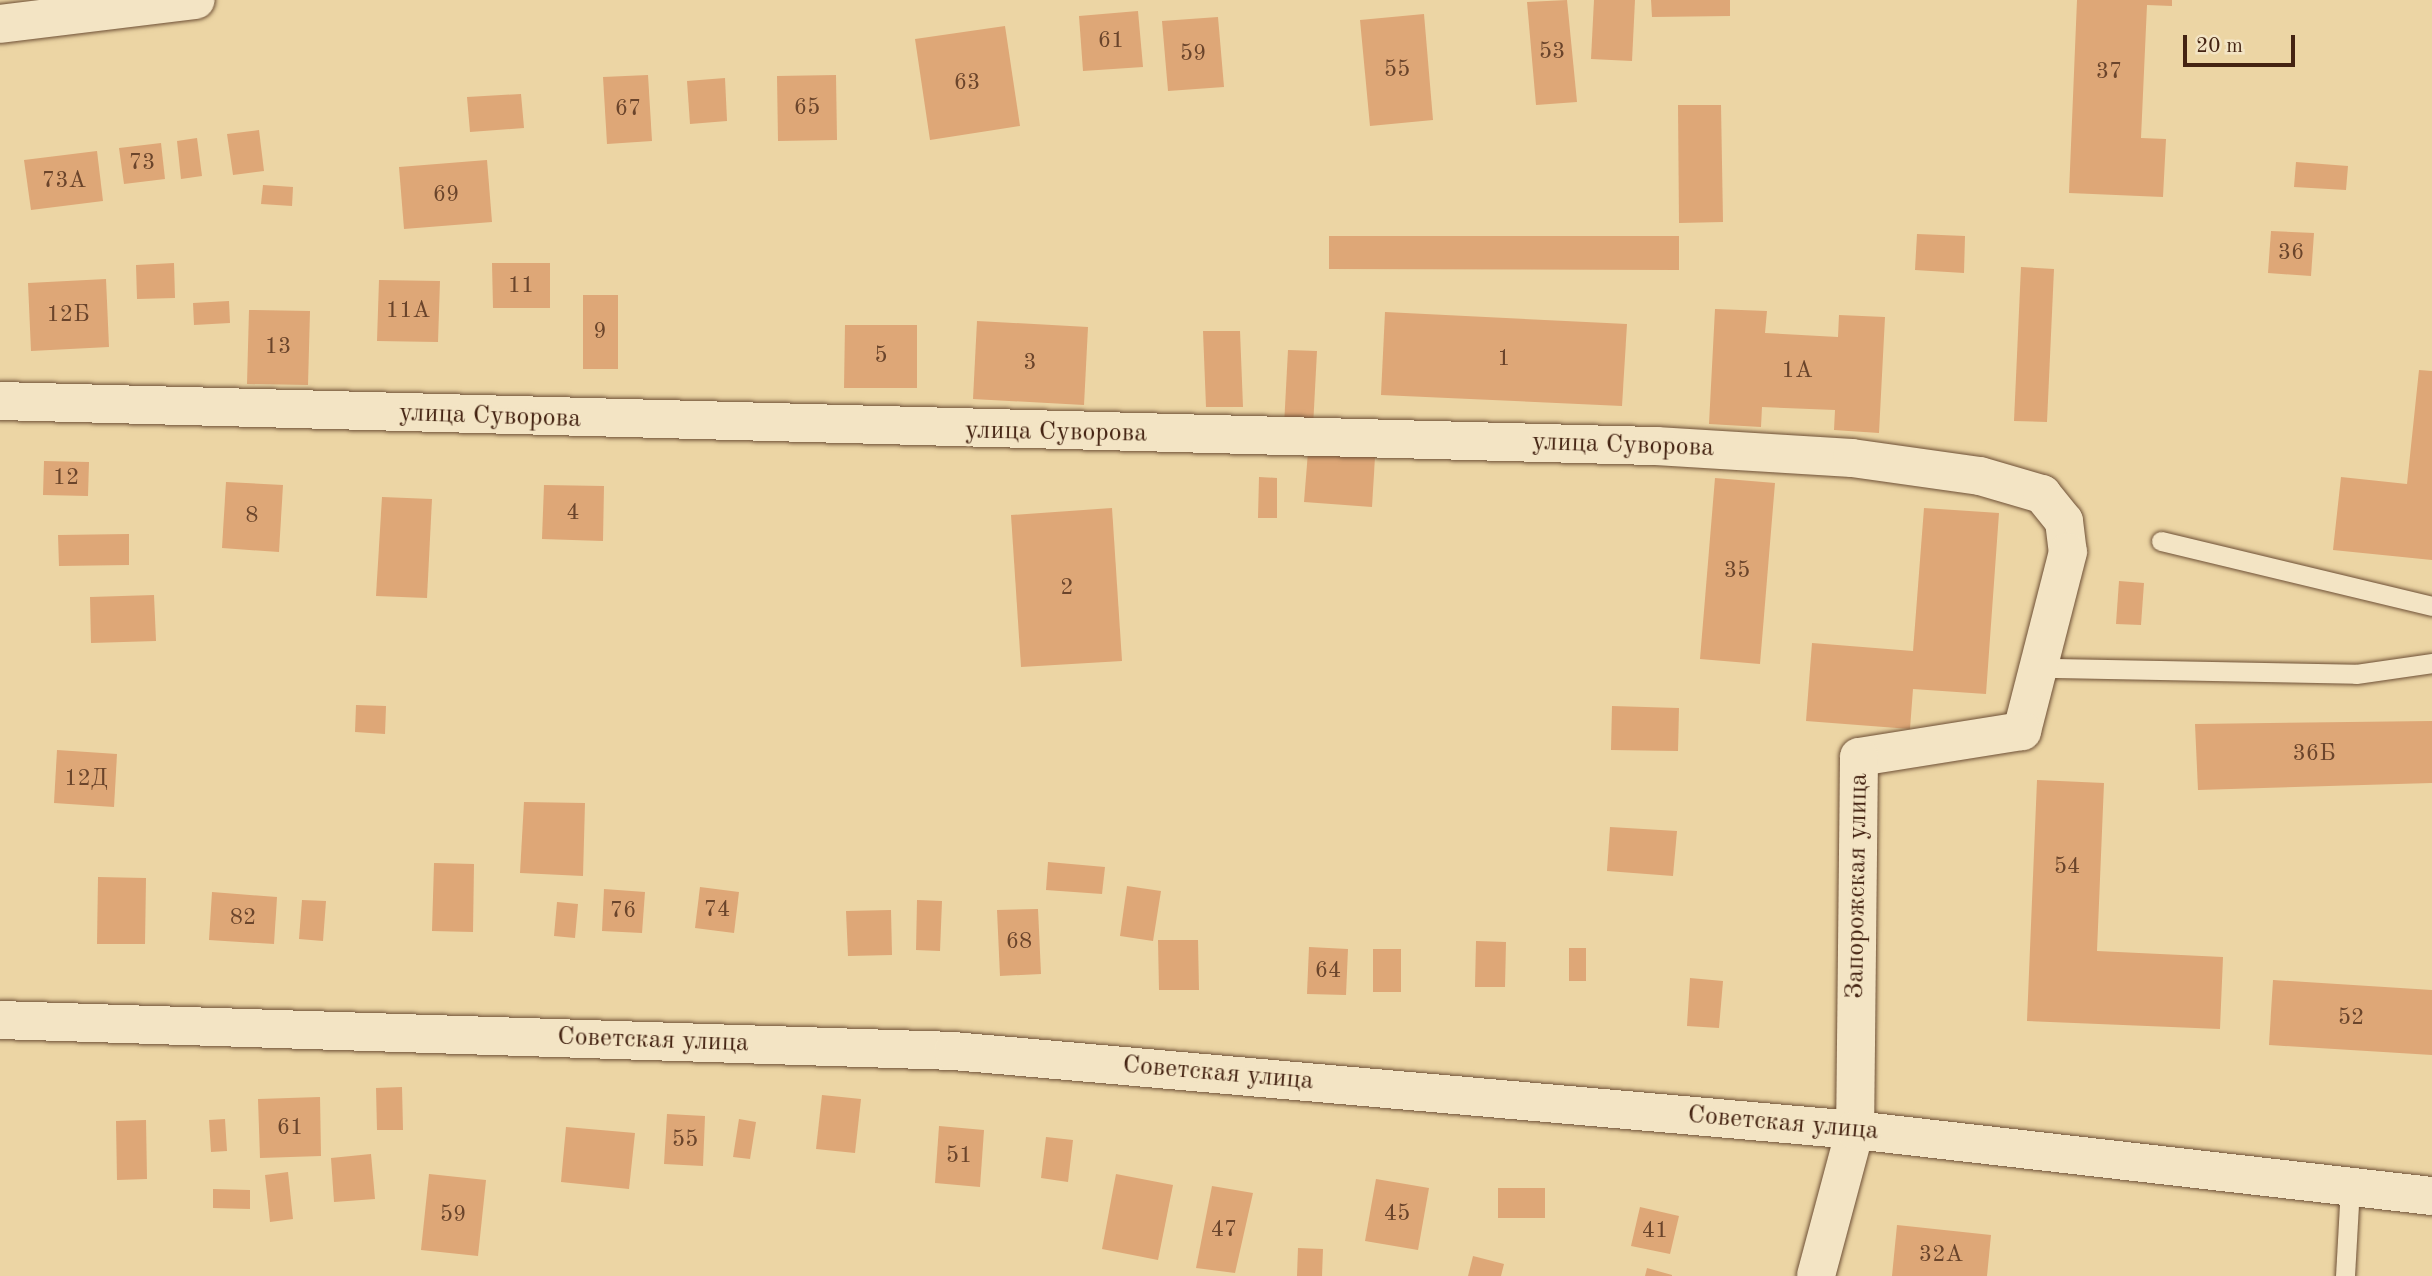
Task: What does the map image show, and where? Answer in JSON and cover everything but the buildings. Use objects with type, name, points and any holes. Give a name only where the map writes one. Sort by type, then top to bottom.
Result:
[{"type":"street","points":[[0,24],[196,0]]},
{"type":"street","name":"улица Суворова","points":[[0,401],[1784,452],[2025,487],[2055,505],[2068,552]]},
{"type":"street","name":"Запорожская улица","points":[[1816,1276],[1854,1130],[1859,757],[2022,731],[2068,552]]},
{"type":"street","name":"Советская улица","points":[[0,1020],[953,1051],[1854,1130],[2432,1196]]},
{"type":"lane","points":[[2161,541],[2432,606]]},
{"type":"lane","points":[[2054,668],[2356,674],[2432,663]]},
{"type":"lane","points":[[2345,1276],[2350,1187]]}]
